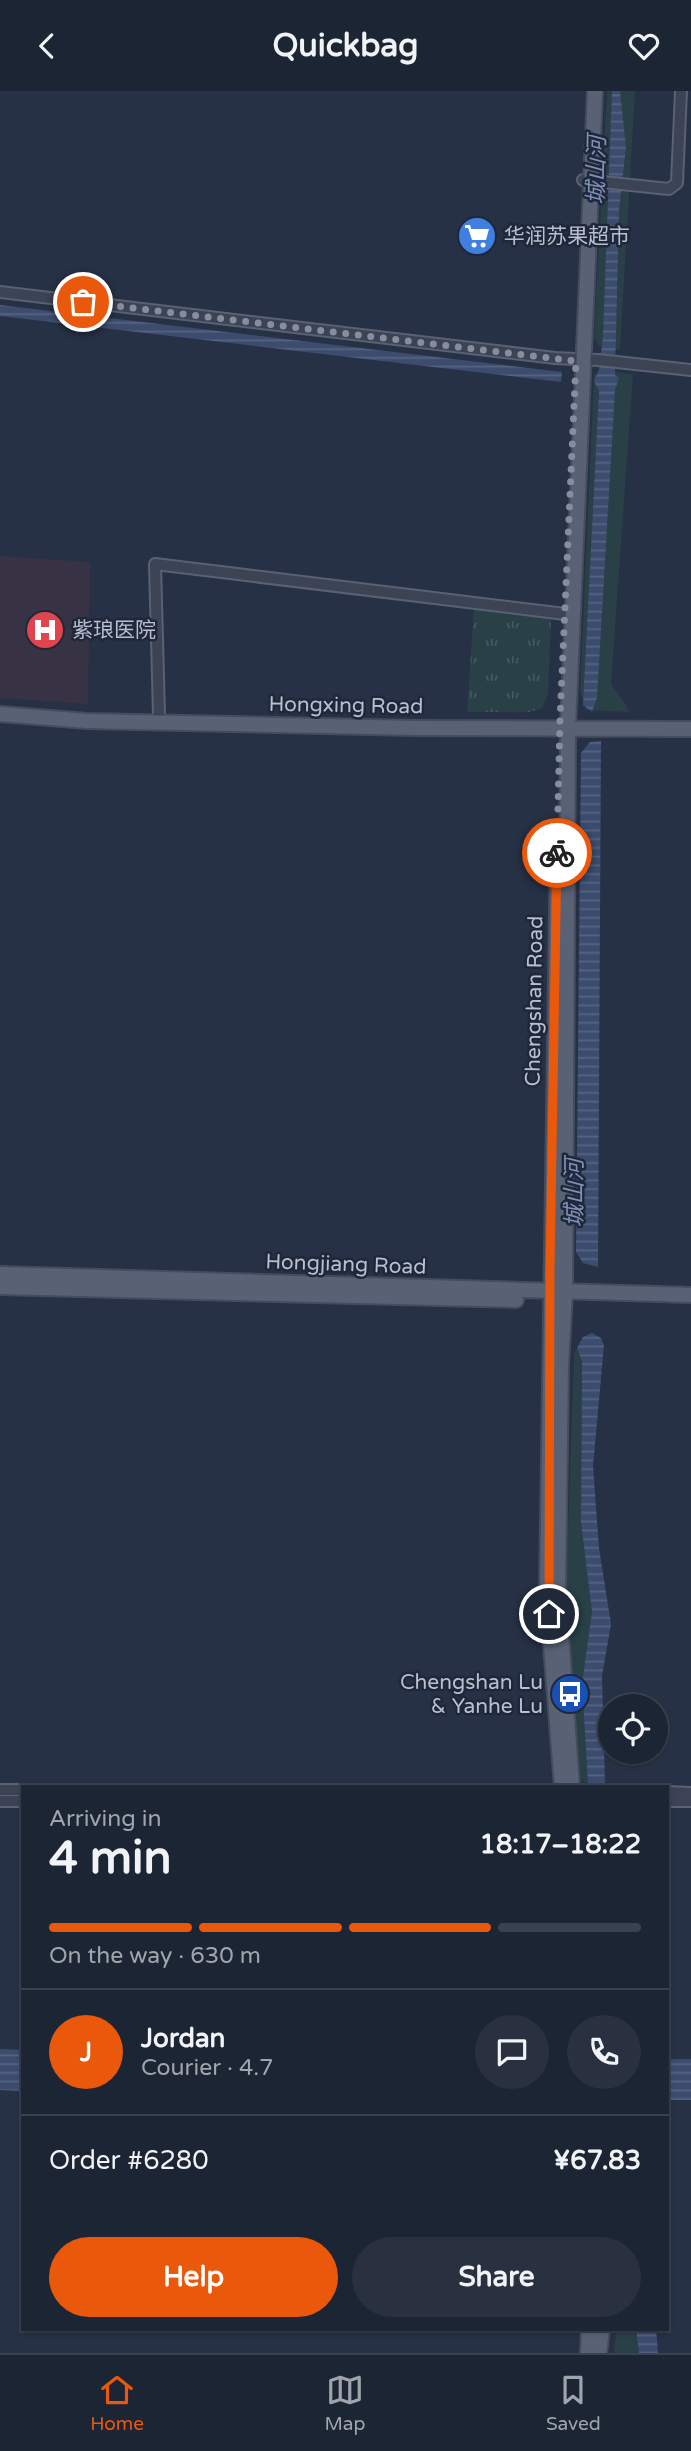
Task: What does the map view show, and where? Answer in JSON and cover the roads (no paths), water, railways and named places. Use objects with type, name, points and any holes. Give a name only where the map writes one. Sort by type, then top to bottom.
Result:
[{"type":"main road","name":"Chengshan Road","points":[[564,723],[586,360],[592,181],[591,91]]},
{"type":"main road","name":"Chengshan Road","points":[[562,1785],[547,1592],[558,1296],[565,614],[586,360]]},
{"type":"main road","name":"Hongxing Road","points":[[0,706],[159,715],[564,723],[691,729]]},
{"type":"main road","name":"Hongxing Road","points":[[0,713],[114,722],[416,728],[691,721]]},
{"type":"main road","name":"Hongjiang Road","points":[[0,1274],[691,1303]]},
{"type":"main road","name":"Hongjiang Road","points":[[0,1287],[558,1296],[691,1294]]},
{"type":"main road","name":"Chengshan Road","points":[[558,1296],[561,1364],[558,1590],[572,1785]]},
{"type":"main road","points":[[588,2353],[589,2331]]},
{"type":"main road","points":[[599,2353],[602,2331]]},
{"type":"street","points":[[592,181],[668,189],[677,183],[681,91]]},
{"type":"street","points":[[0,292],[691,370]]},
{"type":"street","points":[[159,715],[155,564],[565,614]]},
{"type":"street","points":[[0,1790],[21,1790]]},
{"type":"street","points":[[669,1792],[691,1793]]},
{"type":"street","points":[[0,1801],[21,1801]]},
{"type":"street","points":[[669,1801],[691,1801]]},
{"type":"water","points":[[612,91],[620,91],[626,147],[619,210],[615,375],[619,378],[615,390],[597,698],[592,712],[583,705],[599,391],[594,381],[599,370],[603,336]]},
{"type":"water","points":[[0,305],[562,372],[561,382],[0,316]]},
{"type":"water","points":[[601,741],[598,1267],[583,1263],[576,1252],[581,753],[590,742]]},
{"type":"water","points":[[592,1333],[601,1338],[604,1345],[593,1466],[599,1548],[611,1624],[602,1676],[602,1694],[598,1694],[598,1764],[604,1764],[605,1785],[588,1785],[582,1683],[592,1612],[581,1522],[582,1362],[577,1348],[583,1337]]},
{"type":"water","points":[[0,2049],[21,2050],[21,2091],[0,2090]]},
{"type":"water","points":[[669,2059],[691,2059],[691,2100],[669,2100]]},
{"type":"water","points":[[636,2331],[656,2331],[658,2353],[639,2353]]},
{"type":"place","name":"华润苏果超市","points":[[477,236]]},
{"type":"place","name":"紫琅医院","points":[[45,630]]},
{"type":"place","name":"Chengshan Lu & Yanhe Lu","points":[[570,1694]]},
{"type":"water label","name":"城山河","points":[[596,170]]},
{"type":"water label","name":"城山河","points":[[574,1193]]}]
